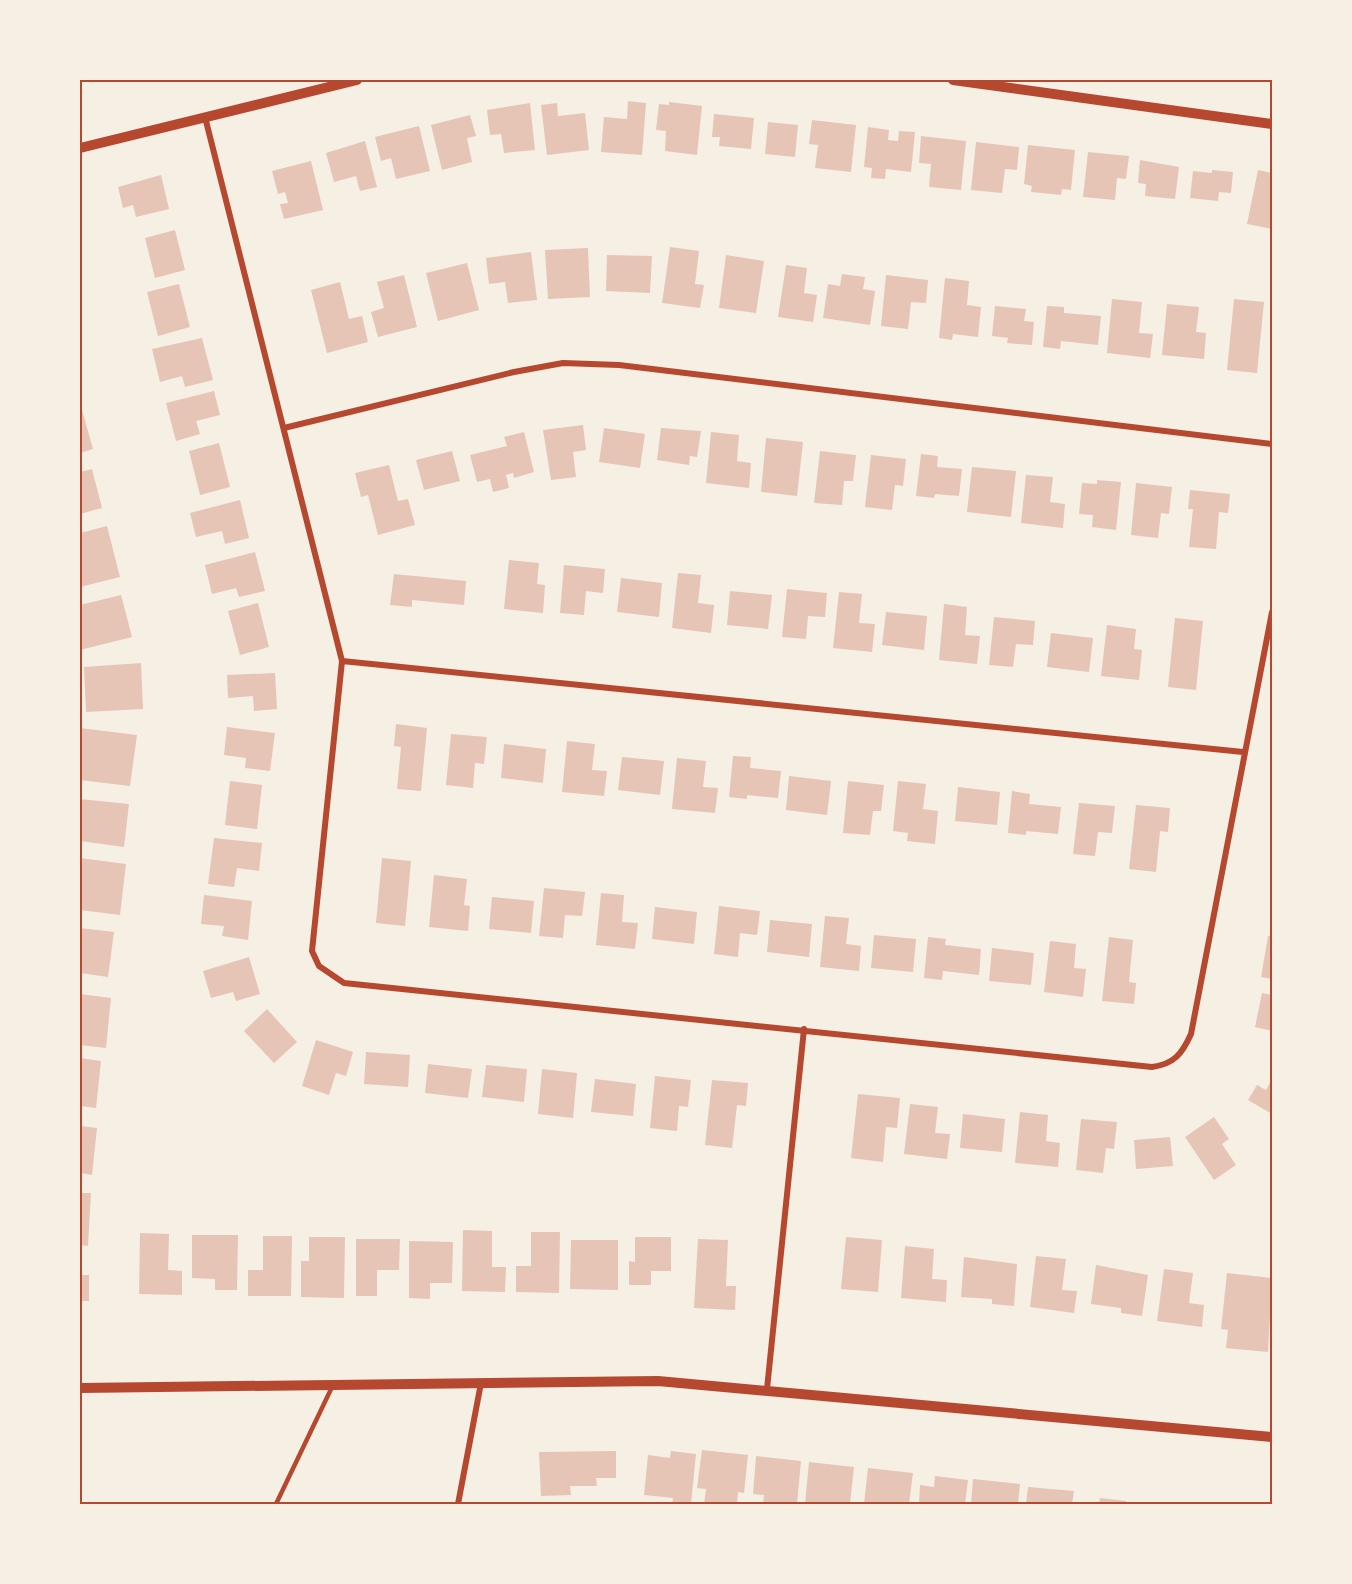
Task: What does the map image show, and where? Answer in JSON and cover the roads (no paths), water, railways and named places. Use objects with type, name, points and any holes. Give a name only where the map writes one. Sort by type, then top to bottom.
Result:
[{"type":"street","points":[[80,148],[357,80]]},
{"type":"street","points":[[953,80],[1272,124]]},
{"type":"street","points":[[206,117],[342,661],[312,951],[319,966],[344,982],[1152,1067],[1165,1065],[1177,1059],[1191,1034],[1272,612]]},
{"type":"street","points":[[284,428],[514,372],[563,363],[619,365],[1272,444]]},
{"type":"street","points":[[342,661],[1244,752]]},
{"type":"street","points":[[767,1389],[804,1029]]},
{"type":"street","points":[[80,1388],[658,1381],[767,1389],[1272,1437]]},
{"type":"street","points":[[458,1504],[481,1383]]},
{"type":"lane","points":[[276,1504],[333,1385]]}]
